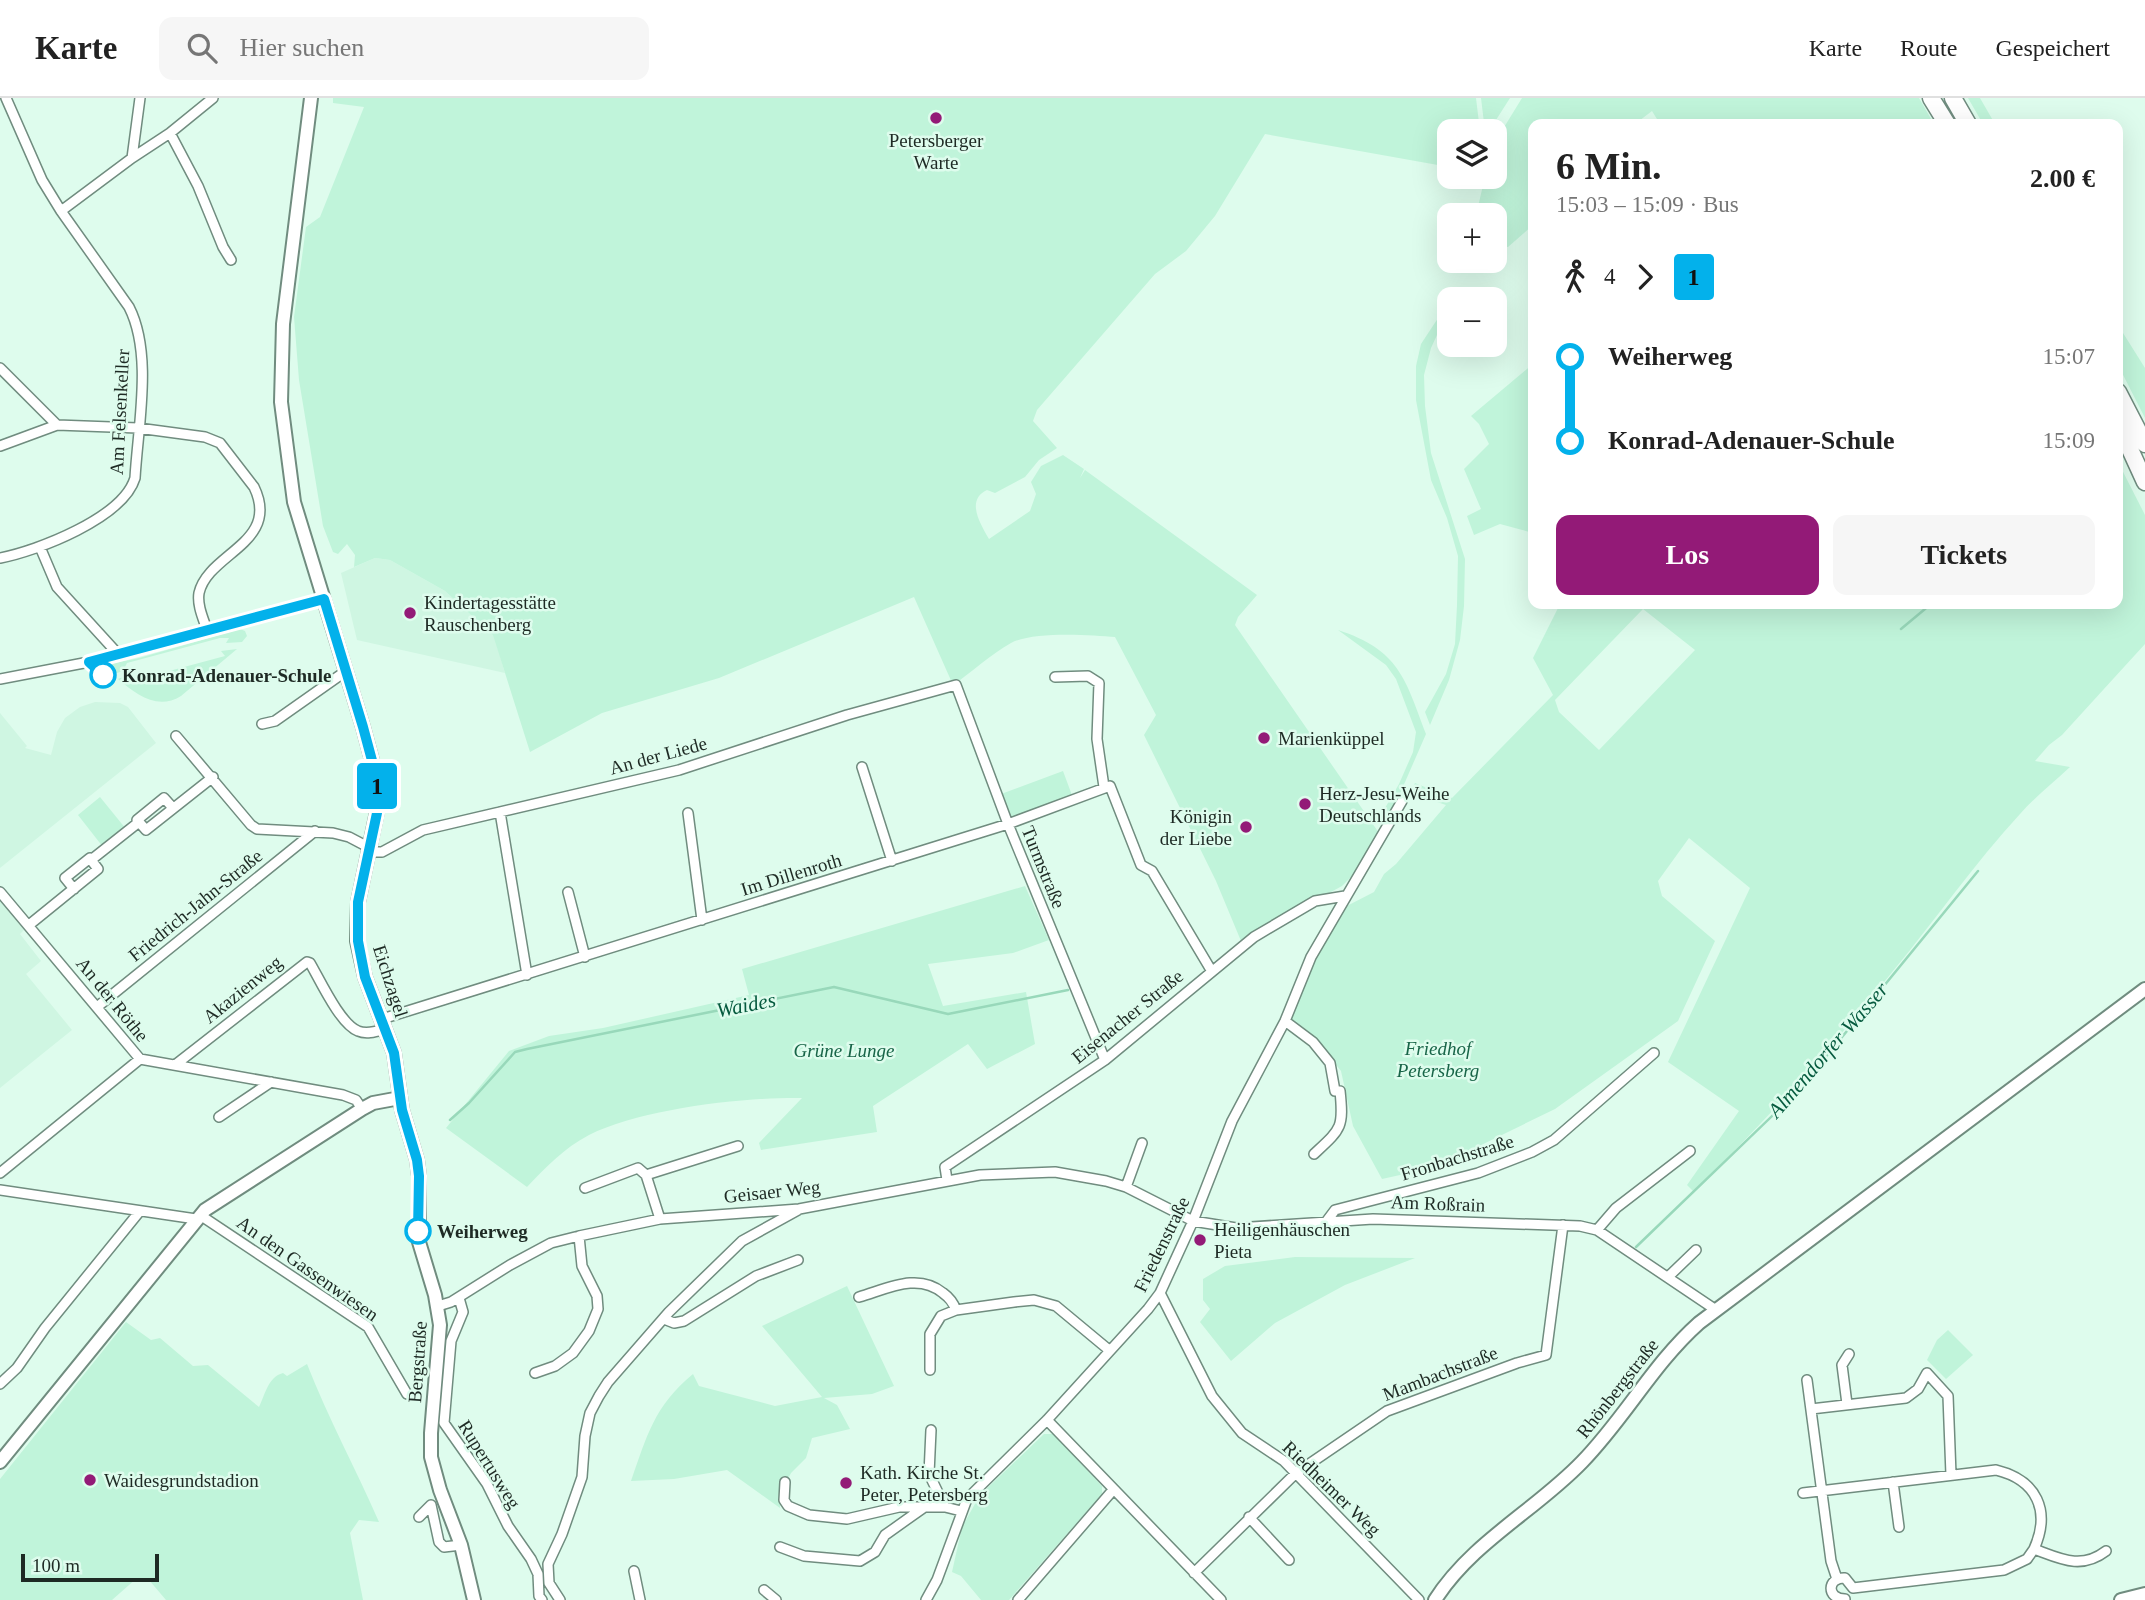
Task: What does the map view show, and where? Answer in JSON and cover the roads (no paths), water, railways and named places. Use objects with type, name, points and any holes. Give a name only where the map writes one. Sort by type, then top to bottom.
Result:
[{"type":"highway","points":[[1931,98],[1944,119]]},
{"type":"highway","points":[[1952,98],[1965,119]]},
{"type":"highway","points":[[2123,402],[2145,444]]},
{"type":"highway","points":[[2123,434],[2145,482]]},
{"type":"main road","name":"Eichzagel","points":[[311,98],[288,282],[280,371],[281,402],[294,502],[377,779],[377,813],[358,902],[358,941],[365,977],[394,1053],[400,1098]]},
{"type":"main road","name":"Rhönbergstraße","points":[[1435,1600],[1469,1559],[1503,1528],[1534,1506],[1582,1462],[1665,1356],[1684,1337],[1716,1310],[2145,989]]},
{"type":"main road","points":[[0,1462],[198,1217],[214,1202],[362,1109],[373,1103],[400,1098]]},
{"type":"main road","name":"Bergstraße","points":[[400,1098],[419,1176],[418,1224],[421,1252],[438,1306],[440,1340],[431,1457],[440,1490],[461,1545],[474,1600]]},
{"type":"main road","points":[[2121,1600],[2145,1594]]},
{"type":"street","name":"Am Felsenkeller","points":[[0,558],[40,547],[93,521],[129,492],[135,478],[143,367],[137,322],[121,293],[41,180],[6,98]]},
{"type":"street","points":[[132,158],[140,98]]},
{"type":"street","points":[[61,211],[170,133],[213,98]]},
{"type":"street","points":[[170,133],[231,260]]},
{"type":"street","points":[[0,368],[57,425]]},
{"type":"street","points":[[0,446],[57,425],[138,429],[211,438],[226,451],[258,495],[258,516],[252,534],[206,579],[200,590],[199,604],[207,630]]},
{"type":"street","points":[[40,547],[57,587],[118,654]]},
{"type":"street","points":[[0,679],[118,654],[324,599]]},
{"type":"street","points":[[262,724],[275,721],[346,671]]},
{"type":"street","points":[[1055,677],[1088,676],[1099,683],[1097,738],[1104,787]]},
{"type":"street","name":"An der Liede","points":[[370,850],[382,852],[423,831],[680,770],[847,715],[956,685]]},
{"type":"street","name":"Turmstraße","points":[[956,685],[1008,824],[1105,1060]]},
{"type":"street","name":"Friedrich-Jahn-Straße","points":[[176,736],[257,829],[315,831],[341,835],[370,850]]},
{"type":"street","points":[[862,767],[892,861]]},
{"type":"street","points":[[29,925],[98,869],[91,860],[139,822],[146,830],[213,777]]},
{"type":"street","points":[[1008,824],[1110,786],[1141,865],[1152,871],[1211,970]]},
{"type":"street","name":"Friedenstraße","points":[[926,1600],[937,1580],[961,1511],[975,1489],[1047,1420],[1160,1293],[1193,1221],[1232,1121],[1285,1021],[1311,957],[1402,801]]},
{"type":"street","points":[[500,812],[527,975]]},
{"type":"street","points":[[688,813],[702,920]]},
{"type":"street","name":"Im Dillenroth","points":[[384,1024],[527,975],[1008,824]]},
{"type":"street","name":"Friedrich-Jahn-Straße","points":[[97,1007],[315,831]]},
{"type":"street","name":"An der Röthe","points":[[0,892],[140,1059],[350,1097],[356,1100],[362,1109]]},
{"type":"street","points":[[568,892],[585,957]]},
{"type":"street","name":"Eisenacher Straße","points":[[947,1180],[945,1167],[1105,1060],[1254,937],[1315,901],[1345,896]]},
{"type":"street","name":"Akazienweg","points":[[175,1065],[307,962],[332,1003],[352,1027],[364,1032],[384,1024]]},
{"type":"street","points":[[1285,1021],[1313,1042],[1330,1063],[1335,1091],[1340,1091],[1342,1115],[1339,1131],[1314,1154]]},
{"type":"street","name":"Fronbachstraße","points":[[1326,1222],[1335,1210],[1478,1172],[1532,1152],[1554,1140],[1654,1053]]},
{"type":"street","points":[[0,1173],[140,1059]]},
{"type":"street","points":[[219,1117],[271,1082]]},
{"type":"street","points":[[1126,1186],[1142,1143]]},
{"type":"street","points":[[646,1175],[738,1146]]},
{"type":"street","points":[[1597,1230],[1616,1208],[1690,1151]]},
{"type":"street","points":[[585,1188],[638,1168],[646,1175],[660,1219]]},
{"type":"street","name":"Geisaer Weg","points":[[438,1306],[459,1298],[510,1265],[551,1243],[579,1236],[660,1219],[799,1209],[980,1175],[1055,1172],[1106,1181],[1126,1186],[1193,1221]]},
{"type":"street","points":[[0,1190],[198,1217]]},
{"type":"street","points":[[560,1600],[549,1583],[547,1569],[582,1477],[585,1436],[590,1413],[608,1382],[664,1319],[743,1241],[799,1209]]},
{"type":"street","points":[[0,1384],[17,1368],[45,1328],[140,1211]]},
{"type":"street","name":"An den Gassenwiesen","points":[[198,1217],[368,1327],[407,1394]]},
{"type":"street","name":"Am Roßrain","points":[[1193,1221],[1236,1227],[1373,1219],[1563,1225],[1597,1230],[1716,1310]]},
{"type":"street","name":"Mambachstraße","points":[[1194,1573],[1296,1473],[1387,1412],[1517,1363],[1546,1355],[1563,1225]]},
{"type":"street","points":[[535,1373],[555,1366],[573,1353],[589,1331],[598,1309],[597,1296],[582,1266],[579,1236]]},
{"type":"street","points":[[1668,1277],[1696,1250]]},
{"type":"street","points":[[664,1319],[674,1323],[684,1321],[756,1276],[798,1259]]},
{"type":"street","points":[[859,1297],[914,1281],[934,1286],[953,1301],[957,1310]]},
{"type":"street","name":"Riedheimer Weg","points":[[1160,1293],[1212,1396],[1247,1438],[1277,1455],[1419,1600]]},
{"type":"street","name":"Rupertusweg","points":[[459,1298],[463,1312],[451,1341],[444,1423],[487,1485],[508,1526],[531,1559],[538,1574],[539,1596],[542,1600]]},
{"type":"street","points":[[930,1370],[930,1334],[941,1316],[957,1310],[1034,1300],[1056,1306],[1110,1350]]},
{"type":"street","points":[[1847,1404],[1842,1364],[1849,1354]]},
{"type":"street","points":[[1811,1409],[1906,1398],[1918,1389],[1927,1373],[1948,1396],[1951,1475]]},
{"type":"street","points":[[1807,1380],[1831,1561],[1837,1579]]},
{"type":"street","points":[[1047,1420],[1221,1600]]},
{"type":"street","points":[[931,1430],[929,1474],[945,1507]]},
{"type":"street","points":[[1803,1493],[1996,1470],[2021,1479],[2039,1501],[2042,1521],[2034,1549],[2027,1559],[2004,1570],[1853,1588]]},
{"type":"street","points":[[785,1482],[784,1500],[788,1506],[808,1515],[847,1519],[899,1507],[945,1507],[961,1511]]},
{"type":"street","points":[[1893,1482],[1899,1527]]},
{"type":"street","points":[[1018,1600],[1113,1490]]},
{"type":"street","points":[[419,1517],[431,1505],[439,1542],[444,1547],[461,1545]]},
{"type":"street","points":[[780,1547],[804,1556],[860,1561],[875,1552],[885,1535],[923,1508]]},
{"type":"street","points":[[1249,1517],[1289,1560]]},
{"type":"street","points":[[2034,1549],[2077,1562],[2095,1560],[2106,1551]]},
{"type":"street","points":[[634,1571],[640,1600]]},
{"type":"street","points":[[1845,1578],[1853,1588],[1845,1600],[1836,1598],[1830,1590],[1833,1582],[1845,1578]]},
{"type":"street","points":[[764,1590],[776,1600]]},
{"type":"waterway","points":[[1901,629],[1925,609]]},
{"type":"waterway","name":"Almendorfer Wasser","points":[[1636,1247],[1797,1092],[1978,871]]},
{"type":"waterway","name":"Waides","points":[[450,1120],[515,1052],[527,1049],[834,987],[948,1014],[1068,990]]},
{"type":"place","name":"Petersberger Warte","points":[[936,118]]},
{"type":"place","name":"Kindertagesstätte Rauschenberg","points":[[410,613]]},
{"type":"place","name":"Konrad-Adenauer-Schule","points":[[103,675]]},
{"type":"place","name":"Marienküppel","points":[[1264,738]]},
{"type":"place","name":"Herz-Jesu-Weihe Deutschlands","points":[[1305,804]]},
{"type":"place","name":"Königin der Liebe","points":[[1246,827]]},
{"type":"place","name":"Weiherweg","points":[[418,1231]]},
{"type":"place","name":"Heiligenhäuschen Pieta","points":[[1200,1240]]},
{"type":"place","name":"Waidesgrundstadion","points":[[90,1480]]},
{"type":"place","name":"Kath. Kirche St. Peter, Petersberg","points":[[846,1483]]},
{"type":"park label","name":"Grüne Lunge","points":[[844,1050]]},
{"type":"park label","name":"Friedhof Petersberg","points":[[1438,1059]]}]
